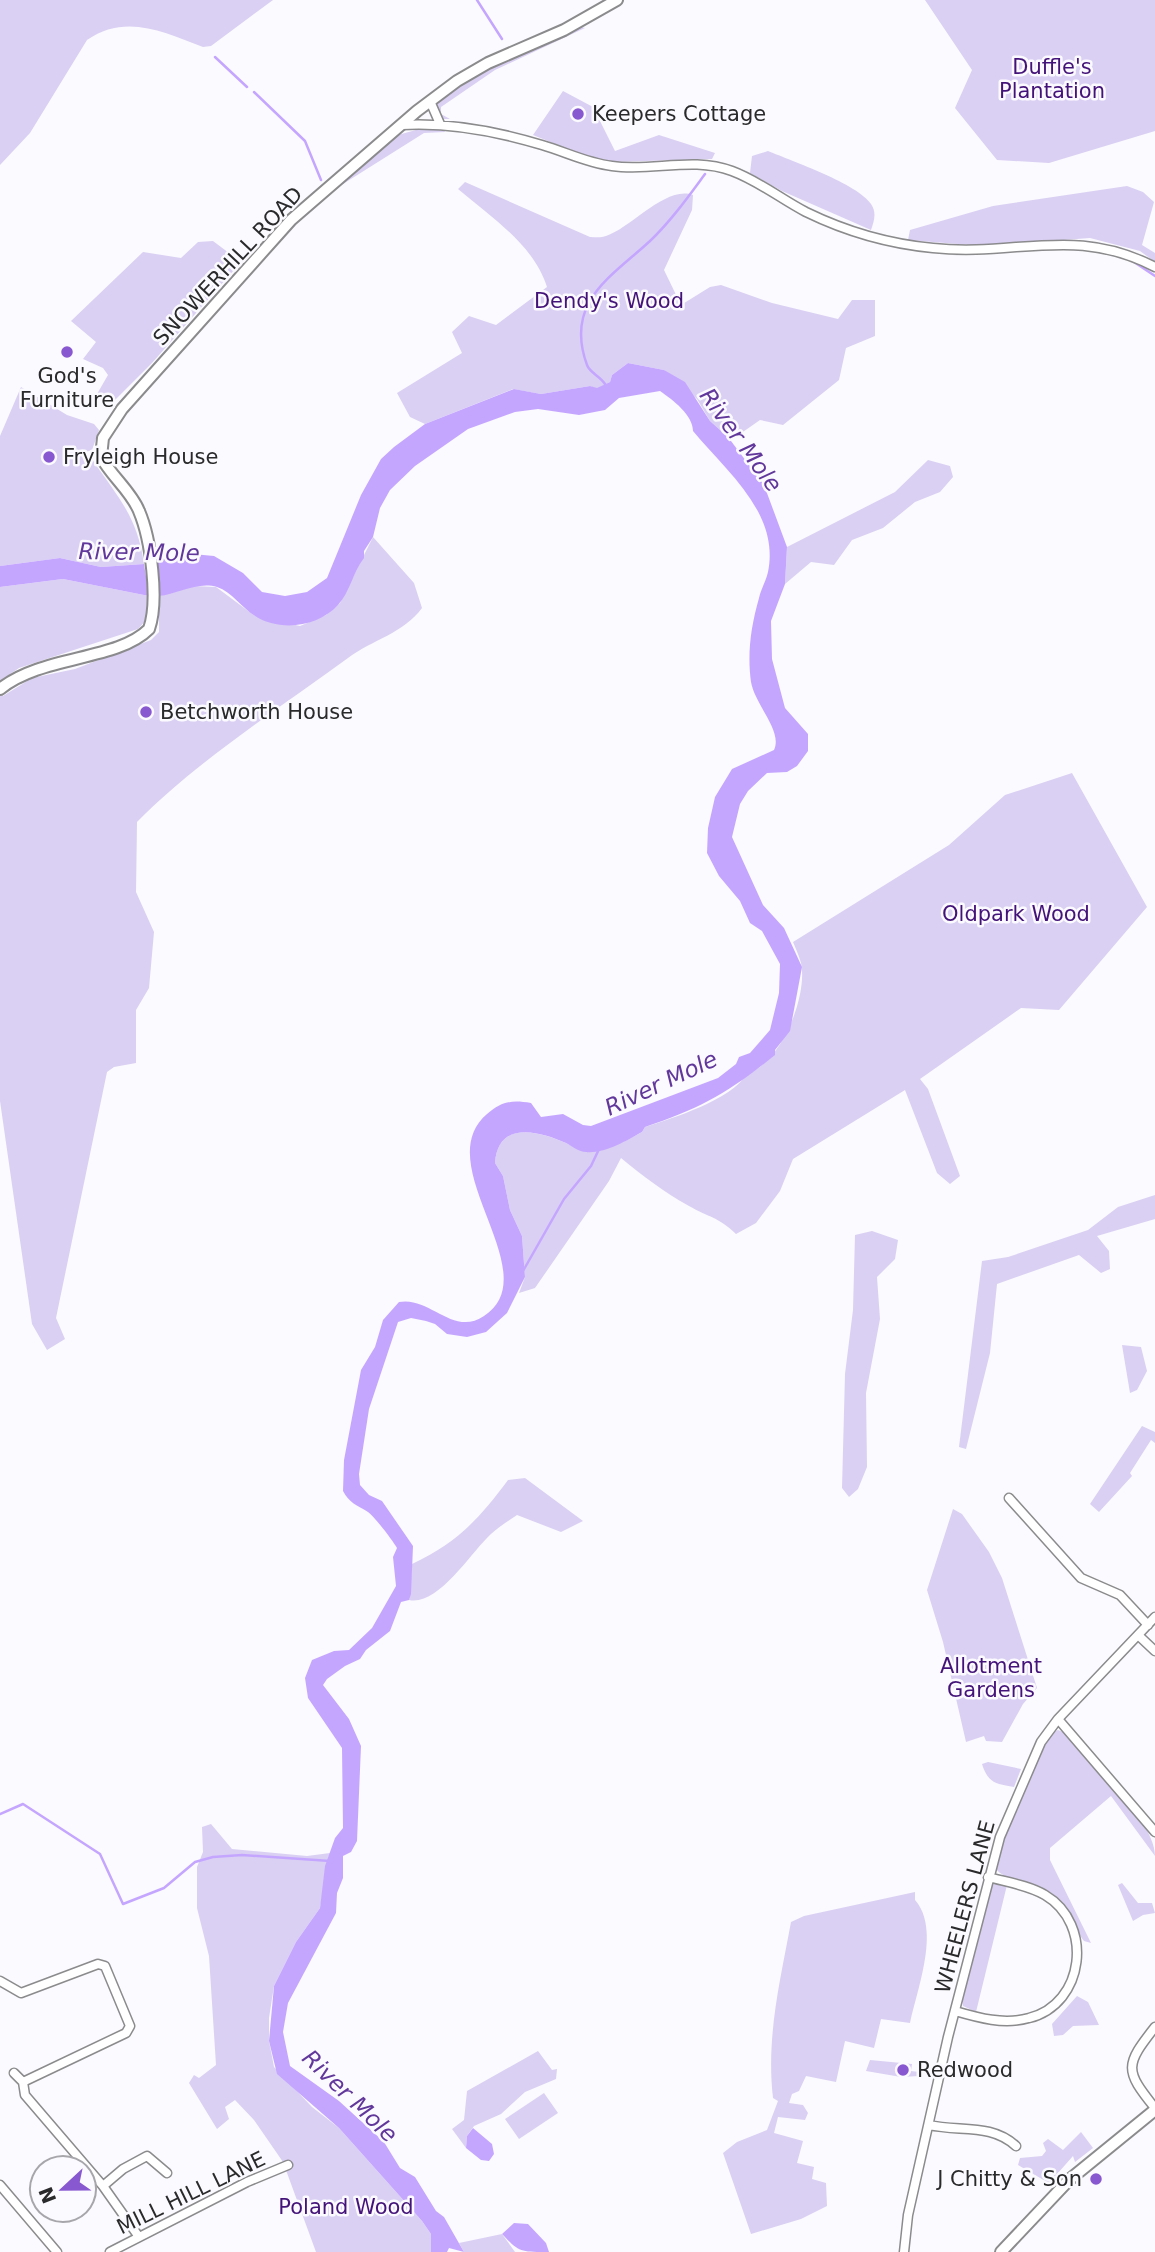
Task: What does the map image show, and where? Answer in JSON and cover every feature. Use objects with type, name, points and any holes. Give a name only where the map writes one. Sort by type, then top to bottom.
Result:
[{"type":"street","name":"SNOWERHILL ROAD","points":[[0,689],[28,671],[142,636],[149,629],[154,617],[155,602],[139,509],[101,457],[103,439],[111,423],[291,220],[430,101],[488,62],[564,30],[617,0]]},
{"type":"street","points":[[430,101],[440,124]]},
{"type":"street","points":[[401,125],[440,124],[506,135],[591,163],[615,167],[695,163],[715,165],[744,176],[837,225],[907,245],[972,251],[1084,243],[1128,253],[1155,267]]},
{"type":"street","points":[[1009,1498],[1082,1578],[1120,1595],[1148,1625]]},
{"type":"street","name":"WHEELERS LANE","points":[[904,2252],[908,2215],[955,2011],[1000,1837],[1041,1742],[1058,1719],[1155,1617]]},
{"type":"street","points":[[1138,1634],[1155,1651]]},
{"type":"street","points":[[1058,1719],[1155,1832]]},
{"type":"street","points":[[955,2011],[1011,2022],[1032,2018],[1065,1994],[1077,1964],[1078,1944],[1073,1929],[1056,1904],[1036,1891],[988,1877]]},
{"type":"street","points":[[0,1981],[21,1993],[98,1964],[105,1966],[130,2026],[126,2033],[23,2082]]},
{"type":"street","points":[[1001,2252],[1069,2180],[1155,2109],[1130,2073],[1131,2060],[1155,2027]]},
{"type":"street","points":[[13,2073],[23,2082],[25,2095],[103,2186],[139,2237]]},
{"type":"street","points":[[929,2125],[988,2129],[1004,2135],[1016,2146]]},
{"type":"street","points":[[103,2186],[123,2169],[147,2156],[167,2174]]},
{"type":"street","name":"MILL HILL LANE","points":[[110,2252],[288,2165]]},
{"type":"street","points":[[0,2185],[57,2252]]},
{"type":"green space","points":[[0,0],[273,0],[211,46],[203,47],[160,31],[130,26],[101,32],[87,40],[30,133],[0,165]]},
{"type":"green space","name":"Duffle's Plantation","points":[[925,0],[1155,0],[1155,131],[1049,163],[997,160],[955,108],[972,70]]},
{"type":"green space","points":[[581,27],[585,28],[495,70],[441,107],[441,114],[450,119],[442,119],[438,115],[437,105],[466,79],[504,59]]},
{"type":"green space","points":[[563,91],[593,107],[615,151],[659,135],[715,153],[712,159],[611,162],[580,154],[533,135]]},
{"type":"green space","points":[[423,128],[443,129],[445,132],[424,133],[343,184],[341,182],[398,135]]},
{"type":"green space","points":[[768,151],[824,174],[864,196],[874,211],[871,230],[782,191],[750,173],[752,156]]},
{"type":"green space","name":"Dendy's Wood","points":[[465,182],[590,237],[604,237],[616,232],[660,201],[672,196],[693,195],[692,210],[664,270],[681,305],[710,287],[721,285],[772,303],[838,319],[852,300],[875,300],[875,336],[846,348],[839,380],[783,425],[760,420],[740,434],[728,437],[710,421],[697,399],[664,370],[628,363],[612,375],[610,382],[597,389],[590,386],[541,394],[513,389],[425,424],[410,417],[397,393],[462,353],[452,332],[469,316],[496,325],[547,287],[541,272],[522,245],[458,189]]},
{"type":"green space","points":[[1127,186],[1143,192],[1154,202],[1142,245],[1155,253],[1155,262],[1140,251],[1090,238],[983,246],[908,240],[910,230],[993,206]]},
{"type":"green space","points":[[213,241],[241,262],[152,363],[115,400],[97,394],[108,375],[103,368],[83,359],[96,342],[71,321],[143,252],[181,258],[198,242]]},
{"type":"green space","points":[[21,387],[67,415],[94,424],[99,430],[92,450],[86,452],[86,458],[92,459],[125,508],[137,532],[144,564],[101,567],[60,558],[0,566],[0,436]]},
{"type":"green space","points":[[928,460],[950,466],[953,477],[940,492],[915,502],[883,528],[852,540],[834,565],[811,562],[785,584],[787,547],[895,492]]},
{"type":"green space","points":[[373,537],[414,583],[422,608],[415,617],[357,652],[238,737],[185,778],[137,822],[136,892],[154,932],[149,988],[136,1010],[136,1063],[114,1067],[107,1072],[56,1318],[65,1339],[47,1350],[32,1324],[0,1101],[0,694],[3,696],[32,678],[75,669],[151,640],[159,632],[159,596],[194,586],[216,587],[255,616],[300,626],[326,615],[340,603]]},
{"type":"green space","points":[[63,579],[149,596],[147,619],[138,629],[19,668],[0,681],[0,587]]},
{"type":"green space","name":"Oldpark Wood","points":[[1072,773],[1147,907],[1059,1010],[1021,1008],[920,1079],[928,1089],[960,1176],[950,1184],[937,1173],[905,1090],[793,1159],[780,1191],[756,1223],[736,1234],[718,1220],[671,1195],[621,1158],[609,1181],[535,1288],[519,1293],[525,1277],[522,1236],[510,1210],[503,1176],[495,1163],[503,1140],[520,1132],[531,1133],[554,1138],[580,1150],[601,1149],[642,1132],[645,1127],[700,1107],[728,1092],[771,1056],[790,1026],[802,976],[801,963],[793,942],[949,845],[1005,795]]},
{"type":"green space","points":[[1155,1195],[1155,1219],[1097,1236],[1109,1251],[1110,1269],[1101,1273],[1079,1255],[997,1284],[990,1353],[966,1449],[959,1447],[982,1261],[1008,1257],[1088,1230],[1118,1207]]},
{"type":"green space","points":[[872,1231],[898,1240],[895,1259],[877,1277],[880,1319],[866,1393],[867,1467],[858,1489],[849,1497],[842,1488],[845,1374],[853,1310],[855,1235]]},
{"type":"green space","points":[[1122,1345],[1141,1347],[1147,1371],[1137,1390],[1130,1393]]},
{"type":"green space","points":[[1142,1426],[1155,1432],[1155,1443],[1151,1440],[1130,1473],[1132,1476],[1099,1512],[1090,1504]]},
{"type":"green space","points":[[525,1478],[583,1521],[561,1532],[517,1515],[490,1535],[441,1588],[420,1600],[409,1600],[412,1564],[442,1548],[466,1529],[508,1480]]},
{"type":"green space","name":"Allotment Gardens","points":[[953,1509],[962,1514],[989,1552],[1002,1578],[1037,1688],[1023,1704],[1002,1742],[986,1741],[984,1736],[966,1742],[943,1642],[927,1590]]},
{"type":"green space","points":[[1058,1730],[1065,1733],[1133,1808],[1152,1841],[1155,1856],[1111,1796],[1050,1848],[1050,1860],[1091,1943],[1084,1941],[1066,1909],[1050,1892],[1007,1877],[995,1868],[1031,1770],[1050,1737]]},
{"type":"green space","points":[[988,1762],[1021,1769],[1014,1787],[990,1779],[982,1764]]},
{"type":"green space","name":"Poland Wood","points":[[211,1824],[232,1849],[307,1856],[330,1853],[320,1908],[296,1942],[274,1986],[269,2041],[274,2067],[312,2107],[339,2128],[422,2221],[431,2234],[431,2252],[316,2252],[283,2162],[254,2120],[235,2100],[225,2107],[229,2119],[217,2129],[189,2083],[194,2075],[199,2078],[216,2065],[209,1956],[197,1908],[197,1867],[203,1852],[202,1827]]},
{"type":"green space","points":[[993,1882],[1007,1885],[976,2012],[963,2006],[962,1998],[989,1885]]},
{"type":"green space","points":[[1122,1883],[1138,1903],[1152,1903],[1155,1913],[1143,1915],[1133,1921],[1118,1885]]},
{"type":"green space","points":[[915,1892],[915,1900],[923,1912],[927,1943],[922,1977],[910,2023],[881,2019],[874,2048],[845,2041],[836,2082],[806,2076],[799,2091],[792,2094],[789,2103],[803,2105],[808,2113],[805,2120],[778,2117],[774,2133],[803,2141],[797,2163],[814,2167],[812,2179],[826,2183],[827,2206],[801,2219],[751,2234],[723,2153],[737,2142],[767,2130],[778,2101],[773,2098],[771,2053],[791,1922],[804,1916]]},
{"type":"green space","points":[[1077,1996],[1088,2002],[1099,2025],[1073,2026],[1063,2035],[1054,2036],[1052,2024]]},
{"type":"green space","points":[[538,2051],[552,2070],[557,2069],[556,2079],[525,2092],[501,2114],[474,2126],[467,2136],[466,2148],[452,2129],[464,2120],[467,2091]]},
{"type":"green space","points":[[870,2060],[912,2064],[911,2071],[919,2072],[919,2076],[901,2077],[866,2071]]},
{"type":"green space","points":[[544,2093],[558,2113],[519,2139],[505,2119]]},
{"type":"green space","points":[[1081,2132],[1093,2148],[1075,2162],[1073,2156],[1058,2173],[1064,2174],[1052,2185],[1018,2165],[1020,2158],[1042,2156],[1046,2151],[1043,2143],[1048,2139],[1063,2150]]},
{"type":"green space","points":[[502,2234],[515,2252],[464,2252],[459,2243]]},
{"type":"shaded area","points":[[628,363],[664,370],[685,382],[710,421],[728,437],[764,485],[787,547],[785,584],[771,621],[772,659],[785,708],[808,734],[808,751],[797,766],[787,772],[767,773],[748,791],[740,804],[732,837],[763,905],[784,928],[802,967],[790,1031],[775,1050],[775,1055],[714,1098],[645,1127],[642,1132],[629,1139],[600,1151],[583,1152],[555,1138],[532,1133],[521,1132],[503,1140],[495,1163],[503,1176],[510,1210],[522,1236],[525,1277],[507,1313],[486,1332],[467,1337],[447,1334],[435,1324],[426,1321],[411,1318],[398,1322],[369,1409],[359,1474],[360,1485],[369,1495],[382,1501],[413,1546],[411,1594],[409,1600],[401,1602],[390,1631],[366,1650],[360,1659],[345,1666],[323,1685],[349,1719],[361,1746],[357,1841],[351,1852],[343,1856],[343,1878],[337,1893],[336,1913],[288,2003],[283,2032],[290,2066],[339,2101],[384,2142],[400,2168],[415,2177],[436,2211],[444,2217],[464,2252],[449,2248],[447,2252],[431,2252],[431,2234],[422,2221],[339,2128],[277,2074],[269,2041],[274,1986],[296,1942],[320,1908],[325,1866],[335,1838],[343,1828],[342,1748],[308,1698],[305,1678],[312,1660],[334,1651],[349,1650],[372,1628],[396,1586],[393,1557],[397,1548],[371,1515],[351,1501],[343,1491],[344,1460],[361,1370],[375,1347],[383,1320],[399,1302],[421,1305],[462,1322],[484,1316],[500,1297],[503,1273],[498,1247],[470,1161],[472,1136],[487,1114],[503,1104],[524,1102],[531,1103],[541,1117],[563,1114],[583,1125],[591,1126],[718,1078],[736,1064],[739,1057],[750,1053],[770,1030],[779,993],[780,964],[762,931],[750,923],[740,901],[719,876],[707,853],[708,828],[715,797],[732,769],[774,750],[776,743],[772,726],[751,682],[749,661],[752,629],[768,572],[770,551],[766,531],[747,494],[693,431],[686,414],[660,391],[619,398],[605,410],[579,415],[538,409],[515,412],[468,429],[415,466],[390,490],[380,508],[373,537],[364,551],[364,558],[346,594],[330,612],[310,622],[287,625],[265,621],[250,613],[217,587],[195,587],[159,596],[155,558],[171,559],[182,553],[214,556],[243,573],[262,592],[285,596],[307,592],[327,578],[361,495],[381,459],[425,424],[514,389],[541,394],[590,386],[597,388],[610,382],[612,375]]},
{"type":"shaded area","points":[[60,558],[101,567],[144,564],[149,596],[63,579],[0,587],[0,566]]},
{"type":"shaded area","points":[[473,2128],[492,2144],[494,2154],[489,2161],[481,2160],[466,2148],[467,2136]]},
{"type":"shaded area","points":[[514,2223],[528,2224],[546,2243],[549,2252],[521,2250],[512,2244],[502,2234]]},
{"type":"waterway","points":[[477,0],[502,39]]},
{"type":"waterway","points":[[215,57],[247,87]]},
{"type":"waterway","points":[[254,92],[305,141],[321,180]]},
{"type":"waterway","points":[[605,384],[587,365],[582,343],[582,324],[587,308],[607,279],[665,225],[705,174]]},
{"type":"waterway","points":[[1134,262],[1155,276]]},
{"type":"waterway","points":[[523,1271],[564,1199],[591,1166],[600,1147]]},
{"type":"waterway","points":[[0,1814],[23,1804],[100,1854],[123,1904],[164,1888],[195,1862],[213,1857],[242,1855],[330,1861]]},
{"type":"place","name":"Keepers Cottage","points":[[578,114]]},
{"type":"place","name":"God's Furniture","points":[[67,352]]},
{"type":"place","name":"Fryleigh House","points":[[49,457]]},
{"type":"place","name":"Betchworth House","points":[[146,712]]},
{"type":"place","name":"Redwood","points":[[903,2070]]},
{"type":"place","name":"J Chitty & Son","points":[[1096,2179]]},
{"type":"water label","name":"River Mole","points":[[741,440]]},
{"type":"water label","name":"River Mole","points":[[139,552]]},
{"type":"water label","name":"River Mole","points":[[661,1083]]},
{"type":"water label","name":"River Mole","points":[[350,2096]]}]
